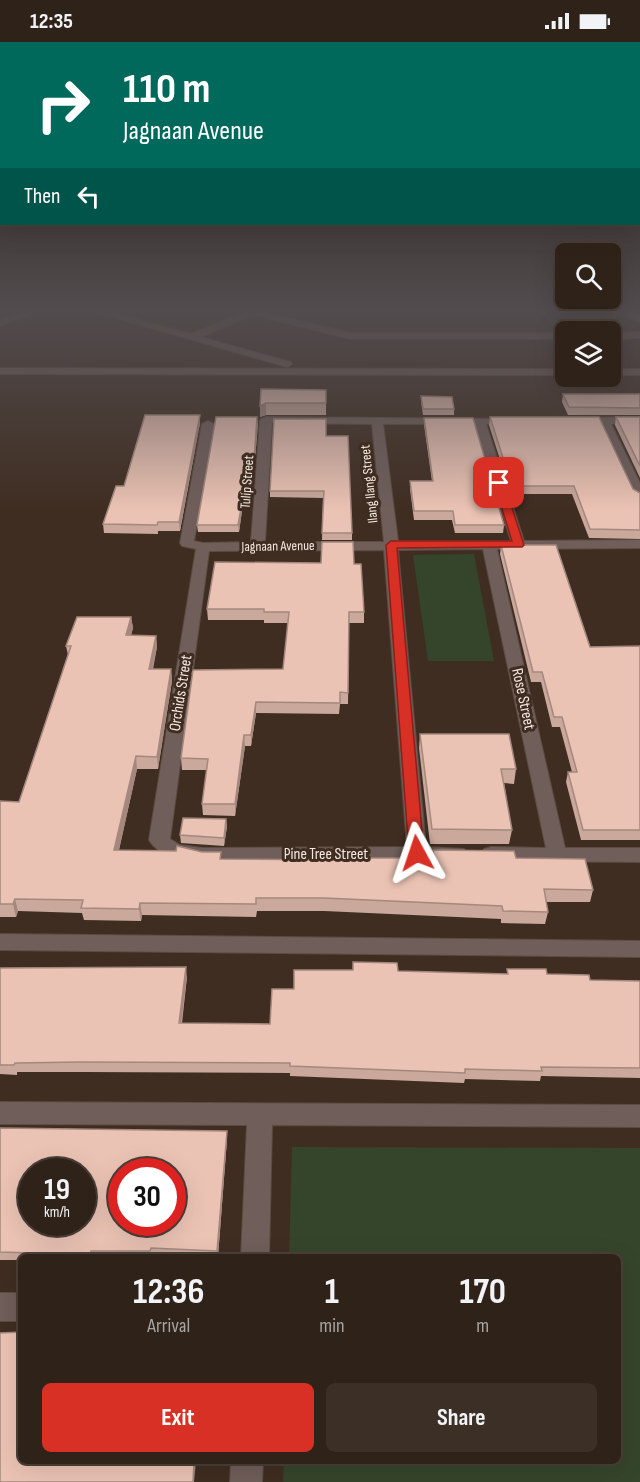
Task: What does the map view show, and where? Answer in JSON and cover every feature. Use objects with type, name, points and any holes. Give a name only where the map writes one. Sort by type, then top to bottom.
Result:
[{"type":"street","name":"Tulip Street","points":[[258,547],[266,420],[377,420]]},
{"type":"street","points":[[377,420],[525,421]]},
{"type":"street","name":"Ilang Ilang Street","points":[[377,420],[391,545],[417,853]]},
{"type":"street","points":[[559,421],[640,420]]},
{"type":"street","points":[[479,421],[519,545]]},
{"type":"street","points":[[604,421],[640,496]]},
{"type":"street","points":[[203,547],[187,543],[208,424]]},
{"type":"street","name":"Jagnaan Avenue","points":[[203,547],[640,544]]},
{"type":"street","name":"Rose Street","points":[[489,545],[556,854]]},
{"type":"street","name":"Orchids Street","points":[[159,840],[203,547]]},
{"type":"street","name":"Pine Tree Street","points":[[159,840],[184,853],[203,855],[417,853],[640,855]]},
{"type":"street","points":[[0,942],[640,949]]},
{"type":"street","points":[[0,1113],[640,1116]]},
{"type":"street","points":[[255,1254],[260,1114]]},
{"type":"street","points":[[0,1307],[18,1307]]},
{"type":"street","points":[[246,1482],[247,1464]]},
{"type":"green space","points":[[474,554],[494,661],[428,661],[413,555]]},
{"type":"green space","points":[[292,1147],[640,1148],[640,1482],[283,1482],[284,1464],[621,1464],[621,1254],[289,1254]]},
{"type":"building","points":[[261,389],[326,390],[326,403],[266,403],[260,406]]},
{"type":"building","points":[[563,394],[640,394],[640,408],[569,407]]},
{"type":"building","points":[[421,396],[452,397],[454,409],[423,409]]},
{"type":"building","points":[[145,415],[200,415],[179,522],[158,522],[157,525],[103,524],[116,486],[124,486]]},
{"type":"building","points":[[216,417],[257,417],[252,491],[244,491],[238,525],[197,525]]},
{"type":"building","points":[[490,417],[599,417],[633,489],[640,493],[640,530],[590,529],[574,486],[512,486]]},
{"type":"building","points":[[616,417],[640,417],[640,466]]},
{"type":"building","points":[[424,418],[473,418],[504,525],[455,525],[453,511],[414,511],[410,481],[433,481]]},
{"type":"building","points":[[274,419],[326,419],[326,436],[348,436],[352,533],[322,533],[324,491],[270,491]]},
{"type":"building","points":[[322,542],[353,542],[354,564],[361,564],[364,612],[349,612],[348,693],[340,692],[340,703],[256,702],[251,735],[244,735],[235,804],[202,804],[208,759],[181,758],[193,670],[283,669],[289,612],[264,612],[264,609],[207,609],[215,562],[321,563]]},
{"type":"building","points":[[501,545],[556,545],[590,647],[640,646],[640,830],[583,830],[568,772],[577,772],[562,717],[554,717],[542,672],[533,672]]},
{"type":"building","points":[[77,617],[131,617],[126,635],[156,636],[149,669],[171,669],[157,757],[136,756],[114,850],[176,851],[177,846],[202,852],[221,852],[220,859],[335,860],[335,858],[434,858],[433,850],[514,851],[516,858],[585,859],[593,890],[544,889],[548,912],[503,911],[502,906],[324,898],[256,898],[256,904],[140,903],[139,909],[81,908],[83,900],[15,899],[13,904],[0,904],[0,801],[19,802],[71,646],[66,646]]},
{"type":"building","points":[[420,734],[509,734],[516,769],[501,769],[512,830],[432,829]]},
{"type":"building","points":[[183,818],[226,819],[224,838],[180,835]]},
{"type":"building","points":[[353,962],[397,963],[398,971],[508,974],[507,969],[546,969],[547,974],[589,975],[590,980],[640,981],[640,1068],[541,1067],[542,1071],[465,1069],[465,1073],[290,1066],[290,1063],[81,1062],[0,1065],[0,968],[186,967],[179,1023],[270,1024],[272,989],[294,989],[294,970],[353,970]]},
{"type":"building","points":[[0,1128],[227,1131],[217,1251],[151,1248],[150,1251],[91,1251],[90,1254],[0,1252]]},
{"type":"building","points":[[18,1332],[18,1464],[194,1464],[193,1482],[0,1482],[0,1333]]},
{"type":"route","points":[[417,853],[391,545],[519,545],[499,483]]}]
